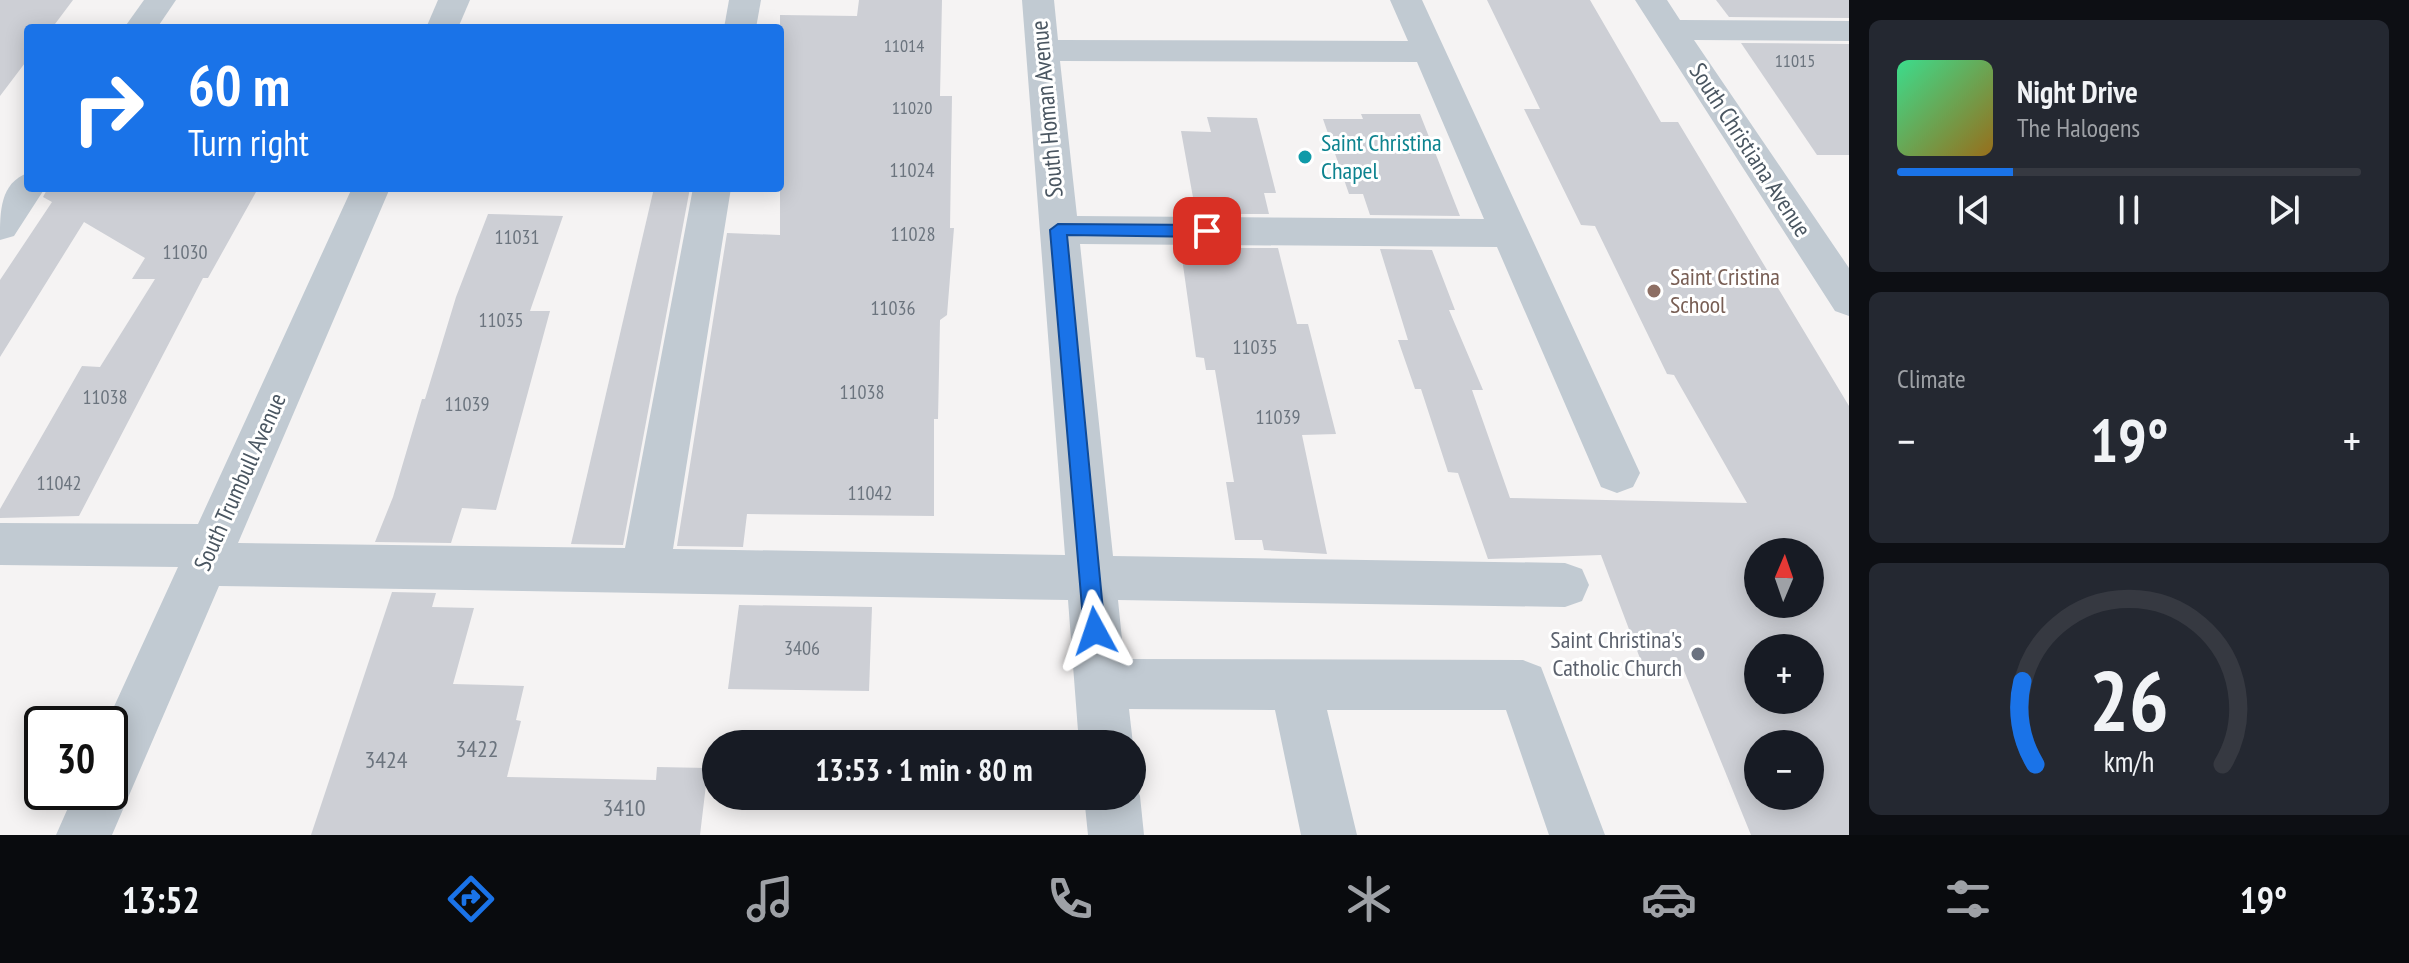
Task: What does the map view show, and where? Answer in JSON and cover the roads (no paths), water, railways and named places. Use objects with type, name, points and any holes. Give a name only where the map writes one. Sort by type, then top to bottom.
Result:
[{"type":"street","points":[[143,24],[160,0]]},
{"type":"street","points":[[444,24],[454,0]]},
{"type":"street","points":[[741,24],[745,0]]},
{"type":"street","name":"South Homan Avenue","points":[[1038,0],[1104,730]]},
{"type":"street","points":[[1406,0],[1617,473]]},
{"type":"street","name":"South Christiana Avenue","points":[[1651,0],[1849,300]]},
{"type":"street","points":[[1670,30],[1849,31]]},
{"type":"street","points":[[1042,50],[1429,52]]},
{"type":"street","points":[[0,226],[24,192]]},
{"type":"street","name":"South Trumbull Avenue","points":[[128,735],[369,192]]},
{"type":"street","points":[[645,570],[711,192]]},
{"type":"street","points":[[1058,230],[1510,233]]},
{"type":"street","points":[[0,544],[208,555],[645,570],[1565,585]]},
{"type":"street","points":[[1099,684],[1523,685],[1577,835]]},
{"type":"street","points":[[1295,684],[1329,835]]},
{"type":"street","points":[[84,835],[95,810]]},
{"type":"street","points":[[1113,810],[1116,835]]},
{"type":"place","name":"Saint Christina Chapel","points":[[1305,157]]},
{"type":"place","name":"Saint Cristina School","points":[[1654,291]]},
{"type":"place","name":"Saint Christina's Catholic Church","points":[[1698,654]]}]
